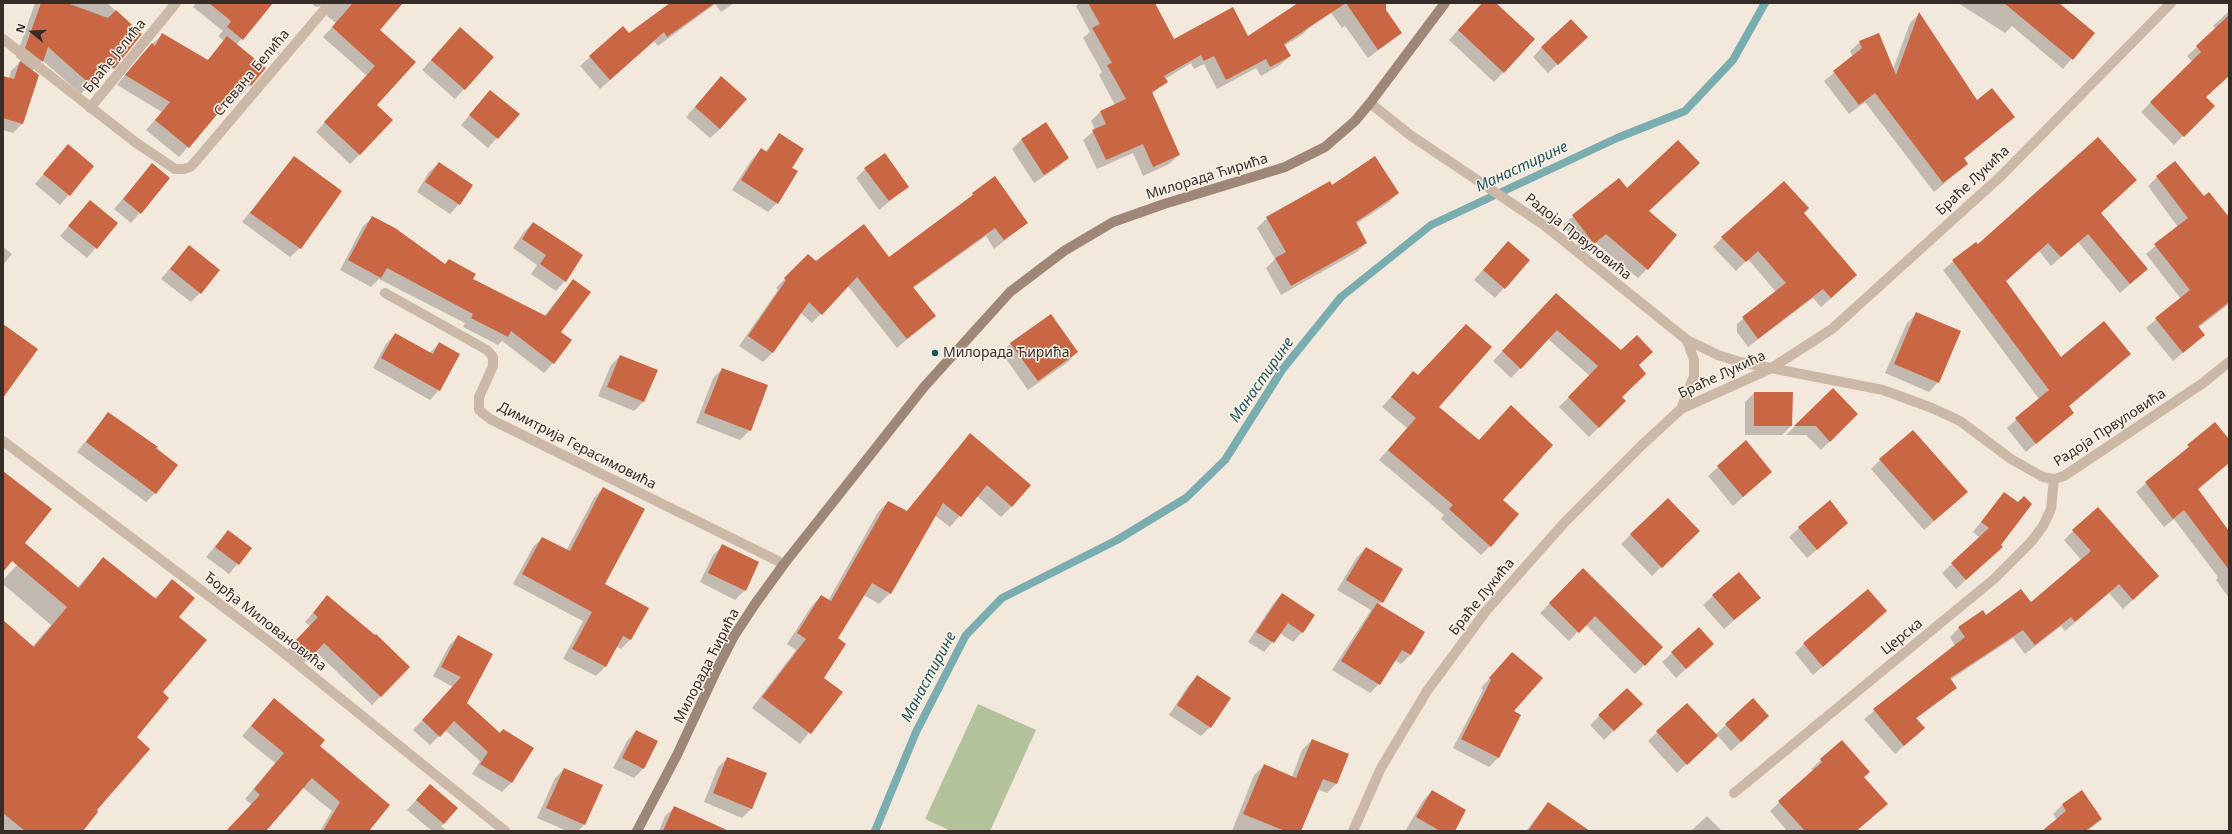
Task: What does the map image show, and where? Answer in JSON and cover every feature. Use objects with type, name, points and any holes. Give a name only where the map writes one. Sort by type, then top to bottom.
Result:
[{"type":"street","name":"Браће Јелића","points":[[90,108],[176,3]]},
{"type":"street","name":"Стевана Белића","points":[[195,162],[330,3]]},
{"type":"street","name":"Милорада Ћирића","points":[[637,831],[677,755],[734,636],[784,564],[924,387],[1010,292],[1064,251],[1113,222],[1164,204],[1230,185],[1307,158],[1325,147],[1344,132],[1370,103],[1445,3]]},
{"type":"street","name":"Браће Лукића","points":[[1353,831],[1381,768],[1427,691],[1486,611],[1565,522],[1642,445],[1681,409],[1770,369],[1832,329],[2001,176],[2171,3]]},
{"type":"street","name":"Браће Јелића","points":[[3,40],[90,108],[175,169],[190,167],[195,162]]},
{"type":"street","name":"Радоја Првуловића","points":[[1370,103],[1410,135],[1522,209],[1687,340],[1718,355],[1770,369],[1883,390],[1932,408],[1960,421],[2018,463],[2044,477],[2054,479],[2064,476],[2203,383],[2229,362]]},
{"type":"street","name":"Димитрија Герасимовића","points":[[385,293],[487,350],[493,357],[492,366],[479,397],[479,410],[490,419],[784,564]]},
{"type":"street","points":[[1681,409],[1694,376],[1694,360],[1687,340]]},
{"type":"street","name":"Ђорђа Миловановића","points":[[3,441],[274,645],[505,831]]},
{"type":"street","name":"Церска","points":[[1734,793],[1994,579],[2031,542],[2042,526],[2051,509],[2054,479]]},
{"type":"green space","points":[[978,704],[1036,730],[990,831],[951,831],[925,819]]},
{"type":"building","points":[[41,3],[67,3],[108,18],[116,10],[142,34],[114,69],[108,65],[91,85],[48,47],[43,62],[25,48]]},
{"type":"building","points":[[209,3],[273,3],[243,40],[227,27],[231,21]]},
{"type":"building","points":[[353,3],[403,3],[380,30],[416,62],[377,105],[393,120],[360,155],[324,122],[375,66],[332,27]]},
{"type":"building","points":[[670,3],[715,3],[667,37],[664,32],[610,80],[589,56],[623,26],[629,33]]},
{"type":"building","points":[[1088,3],[1155,3],[1174,39],[1233,7],[1248,36],[1298,3],[1346,3],[1284,44],[1291,56],[1270,67],[1266,59],[1226,80],[1214,56],[1204,61],[1201,55],[1164,76],[1168,82],[1152,92],[1180,155],[1153,167],[1143,144],[1106,160],[1092,130],[1106,124],[1100,111],[1126,99],[1107,65],[1112,63],[1092,28],[1100,24]]},
{"type":"building","points":[[1346,3],[1386,3],[1386,10],[1402,33],[1378,50]]},
{"type":"building","points":[[1482,3],[1496,3],[1535,39],[1504,73],[1458,30]]},
{"type":"building","points":[[2004,3],[2059,3],[2095,33],[2073,60]]},
{"type":"building","points":[[1919,12],[1977,100],[1992,88],[2015,117],[1964,158],[1968,164],[1943,183],[1875,93],[1859,105],[1833,71],[1862,48],[1859,41],[1879,33],[1896,75]]},
{"type":"building","points":[[2229,15],[2229,76],[2206,97],[2215,106],[2184,137],[2150,102],[2201,52],[2196,46]]},
{"type":"building","points":[[1571,19],[1588,37],[1558,65],[1541,47]]},
{"type":"building","points":[[460,27],[494,57],[465,90],[431,60]]},
{"type":"building","points":[[162,33],[208,60],[227,36],[266,68],[251,86],[245,81],[189,148],[155,120],[170,102],[125,75],[152,43],[155,46]]},
{"type":"building","points":[[20,61],[39,75],[23,124],[3,118],[3,76],[14,79]]},
{"type":"building","points":[[721,76],[747,99],[720,129],[695,107]]},
{"type":"building","points":[[490,90],[520,114],[498,139],[469,115]]},
{"type":"building","points":[[1046,122],[1069,158],[1044,175],[1021,139]]},
{"type":"building","points":[[779,133],[804,149],[792,168],[798,171],[778,204],[741,180],[761,148],[767,152]]},
{"type":"building","points":[[2098,137],[2137,180],[2101,213],[2148,269],[2130,284],[2088,234],[2061,257],[2048,243],[2006,281],[2061,357],[2104,321],[2131,354],[2069,406],[2074,413],[2036,444],[2015,418],[2049,390],[1952,260],[1976,242],[1978,244]]},
{"type":"building","points":[[1678,140],[1700,163],[1649,211],[1677,235],[1648,270],[1606,234],[1594,244],[1572,215],[1619,178],[1627,188]]},
{"type":"building","points":[[68,144],[94,166],[70,196],[43,174]]},
{"type":"building","points":[[885,153],[909,187],[889,201],[864,168]]},
{"type":"building","points":[[294,156],[342,191],[301,249],[250,213]]},
{"type":"building","points":[[1375,156],[1399,193],[1356,222],[1367,243],[1291,286],[1275,258],[1286,252],[1266,217],[1330,181],[1332,185]]},
{"type":"building","points":[[2175,161],[2204,196],[2209,192],[2229,217],[2229,302],[2198,326],[2205,335],[2183,353],[2155,318],[2190,290],[2154,244],[2188,218],[2156,176]]},
{"type":"building","points":[[439,162],[473,185],[460,205],[425,182]]},
{"type":"building","points":[[152,163],[170,178],[141,214],[123,199]]},
{"type":"building","points":[[995,176],[1028,223],[1004,240],[995,228],[913,287],[936,316],[907,339],[857,277],[822,315],[809,302],[773,353],[748,336],[786,280],[784,278],[808,254],[816,261],[864,224],[889,257],[973,195],[972,193]]},
{"type":"building","points":[[1784,181],[1809,208],[1804,213],[1857,275],[1831,298],[1823,289],[1758,339],[1742,317],[1786,283],[1758,251],[1746,262],[1721,237]]},
{"type":"building","points":[[90,200],[118,223],[97,249],[68,226]]},
{"type":"building","points":[[372,216],[395,228],[445,264],[449,259],[476,274],[473,279],[546,316],[573,279],[591,292],[561,332],[572,340],[554,364],[511,331],[508,337],[471,318],[473,314],[387,268],[381,278],[348,260]]},
{"type":"building","points":[[533,222],[583,255],[566,282],[540,264],[546,255],[522,239]]},
{"type":"building","points":[[1508,241],[1530,260],[1505,289],[1483,270]]},
{"type":"building","points":[[189,245],[220,270],[201,294],[170,269]]},
{"type":"building","points":[[1556,293],[1621,350],[1637,335],[1653,352],[1639,365],[1646,374],[1622,397],[1626,401],[1599,428],[1568,397],[1598,366],[1557,330],[1521,369],[1502,351]]},
{"type":"building","points":[[1916,312],[1961,331],[1939,383],[1894,364]]},
{"type":"building","points":[[1051,314],[1078,352],[1038,381],[1010,343]]},
{"type":"building","points":[[3,324],[38,349],[3,398]]},
{"type":"building","points":[[1466,324],[1492,347],[1439,407],[1479,440],[1511,405],[1553,445],[1503,500],[1519,514],[1491,547],[1449,509],[1453,505],[1388,450],[1416,418],[1391,397],[1413,371],[1418,375]]},
{"type":"building","points":[[395,333],[433,354],[439,342],[460,354],[440,391],[381,358]]},
{"type":"building","points":[[620,355],[658,370],[644,402],[607,387]]},
{"type":"building","points":[[722,368],[768,385],[751,431],[704,413]]},
{"type":"building","points":[[1833,388],[1858,414],[1830,442],[1816,426],[1794,426]]},
{"type":"building","points":[[1754,392],[1793,392],[1792,426],[1754,426]]},
{"type":"building","points":[[108,412],[158,447],[156,448],[178,465],[156,494],[86,442]]},
{"type":"building","points":[[2215,422],[2229,439],[2229,463],[2198,489],[2229,531],[2229,570],[2184,510],[2173,519],[2145,482],[2189,447],[2187,445]]},
{"type":"building","points":[[1913,430],[1968,492],[1934,521],[1879,459]]},
{"type":"building","points":[[970,433],[1031,485],[1012,507],[987,485],[961,517],[943,503],[891,594],[872,583],[838,638],[846,644],[824,678],[843,692],[811,734],[762,697],[806,639],[797,633],[821,595],[831,601],[888,501],[907,511]]},
{"type":"building","points":[[1746,440],[1772,472],[1743,497],[1717,466]]},
{"type":"building","points":[[3,471],[52,509],[25,543],[79,588],[103,557],[156,599],[172,579],[195,598],[179,617],[207,640],[163,692],[169,698],[137,737],[150,749],[97,810],[98,812],[83,831],[25,831],[3,813],[3,620],[34,647],[67,607],[12,561],[3,572]]},
{"type":"building","points":[[603,487],[645,509],[605,584],[649,608],[631,640],[623,636],[606,667],[572,649],[592,612],[522,574],[542,537],[570,551]]},
{"type":"building","points":[[2004,492],[2018,502],[2024,496],[2032,504],[2001,545],[2003,547],[1966,580],[1951,563],[1989,528],[1981,522]]},
{"type":"building","points":[[1668,498],[1700,531],[1662,568],[1630,534]]},
{"type":"building","points":[[1830,500],[1848,523],[1817,550],[1798,527]]},
{"type":"building","points":[[2098,507],[2159,576],[2133,600],[2119,584],[2075,622],[2071,617],[2035,645],[2023,630],[1950,678],[1957,688],[1916,718],[1925,728],[1904,746],[1873,709],[1965,637],[1958,627],[1983,610],[1986,615],[2021,589],[2031,602],[2091,551],[2072,530]]},
{"type":"building","points":[[228,530],[252,548],[239,565],[215,547]]},
{"type":"building","points":[[722,544],[759,562],[746,591],[708,573]]},
{"type":"building","points":[[1366,547],[1403,569],[1383,603],[1346,580]]},
{"type":"building","points":[[1583,568],[1663,647],[1645,666],[1595,616],[1579,633],[1549,603]]},
{"type":"building","points":[[1739,572],[1761,598],[1734,620],[1712,595]]},
{"type":"building","points":[[1868,589],[1887,611],[1823,667],[1803,643]]},
{"type":"building","points":[[1282,593],[1315,615],[1303,633],[1288,623],[1274,643],[1256,632]]},
{"type":"building","points":[[327,595],[375,635],[376,634],[410,667],[381,697],[324,643],[311,657],[294,642],[318,617],[313,613]]},
{"type":"building","points":[[1377,603],[1425,632],[1411,655],[1402,650],[1380,685],[1341,661]]},
{"type":"building","points":[[1699,627],[1714,644],[1686,669],[1671,652]]},
{"type":"building","points":[[458,635],[493,654],[467,703],[500,733],[503,729],[534,748],[512,783],[480,764],[488,752],[454,721],[440,737],[422,720],[461,677],[441,667]]},
{"type":"building","points":[[1512,652],[1543,678],[1514,711],[1521,715],[1499,758],[1461,739],[1491,680],[1489,678]]},
{"type":"building","points":[[1197,675],[1231,698],[1211,728],[1177,705]]},
{"type":"building","points":[[1627,688],[1643,704],[1614,731],[1598,715]]},
{"type":"building","points":[[274,698],[325,740],[320,746],[390,805],[369,831],[323,831],[340,802],[312,778],[266,831],[226,831],[260,795],[254,789],[284,753],[251,726]]},
{"type":"building","points":[[1753,698],[1769,716],[1741,742],[1725,724]]},
{"type":"building","points":[[1687,703],[1718,736],[1687,765],[1656,731]]},
{"type":"building","points":[[636,730],[658,741],[644,769],[622,758]]},
{"type":"building","points":[[1312,739],[1349,754],[1337,784],[1323,779],[1301,831],[1285,831],[1243,814],[1264,764],[1296,778]]},
{"type":"building","points":[[1842,740],[1870,772],[1864,777],[1888,804],[1856,831],[1805,831],[1778,801],[1822,762],[1820,759]]},
{"type":"building","points":[[727,757],[767,773],[752,809],[713,793]]},
{"type":"building","points":[[564,768],[603,785],[585,825],[546,808]]},
{"type":"building","points":[[430,784],[458,808],[444,824],[416,800]]},
{"type":"building","points":[[1432,790],[1466,810],[1455,831],[1440,831],[1416,817]]},
{"type":"building","points":[[2082,790],[2102,819],[2085,831],[2042,831],[2066,811],[2062,804]]},
{"type":"building","points":[[1548,802],[1590,831],[1528,831]]},
{"type":"building","points":[[674,806],[729,831],[663,831]]},
{"type":"waterway","name":"Манастирине","points":[[875,831],[916,732],[966,635],[1002,598],[1117,540],[1186,498],[1225,460],[1282,370],[1341,297],[1431,225],[1617,138],[1685,111],[1733,60],[1765,3]]},
{"type":"place","name":"Милорада Ћирића","points":[[935,353]]}]
